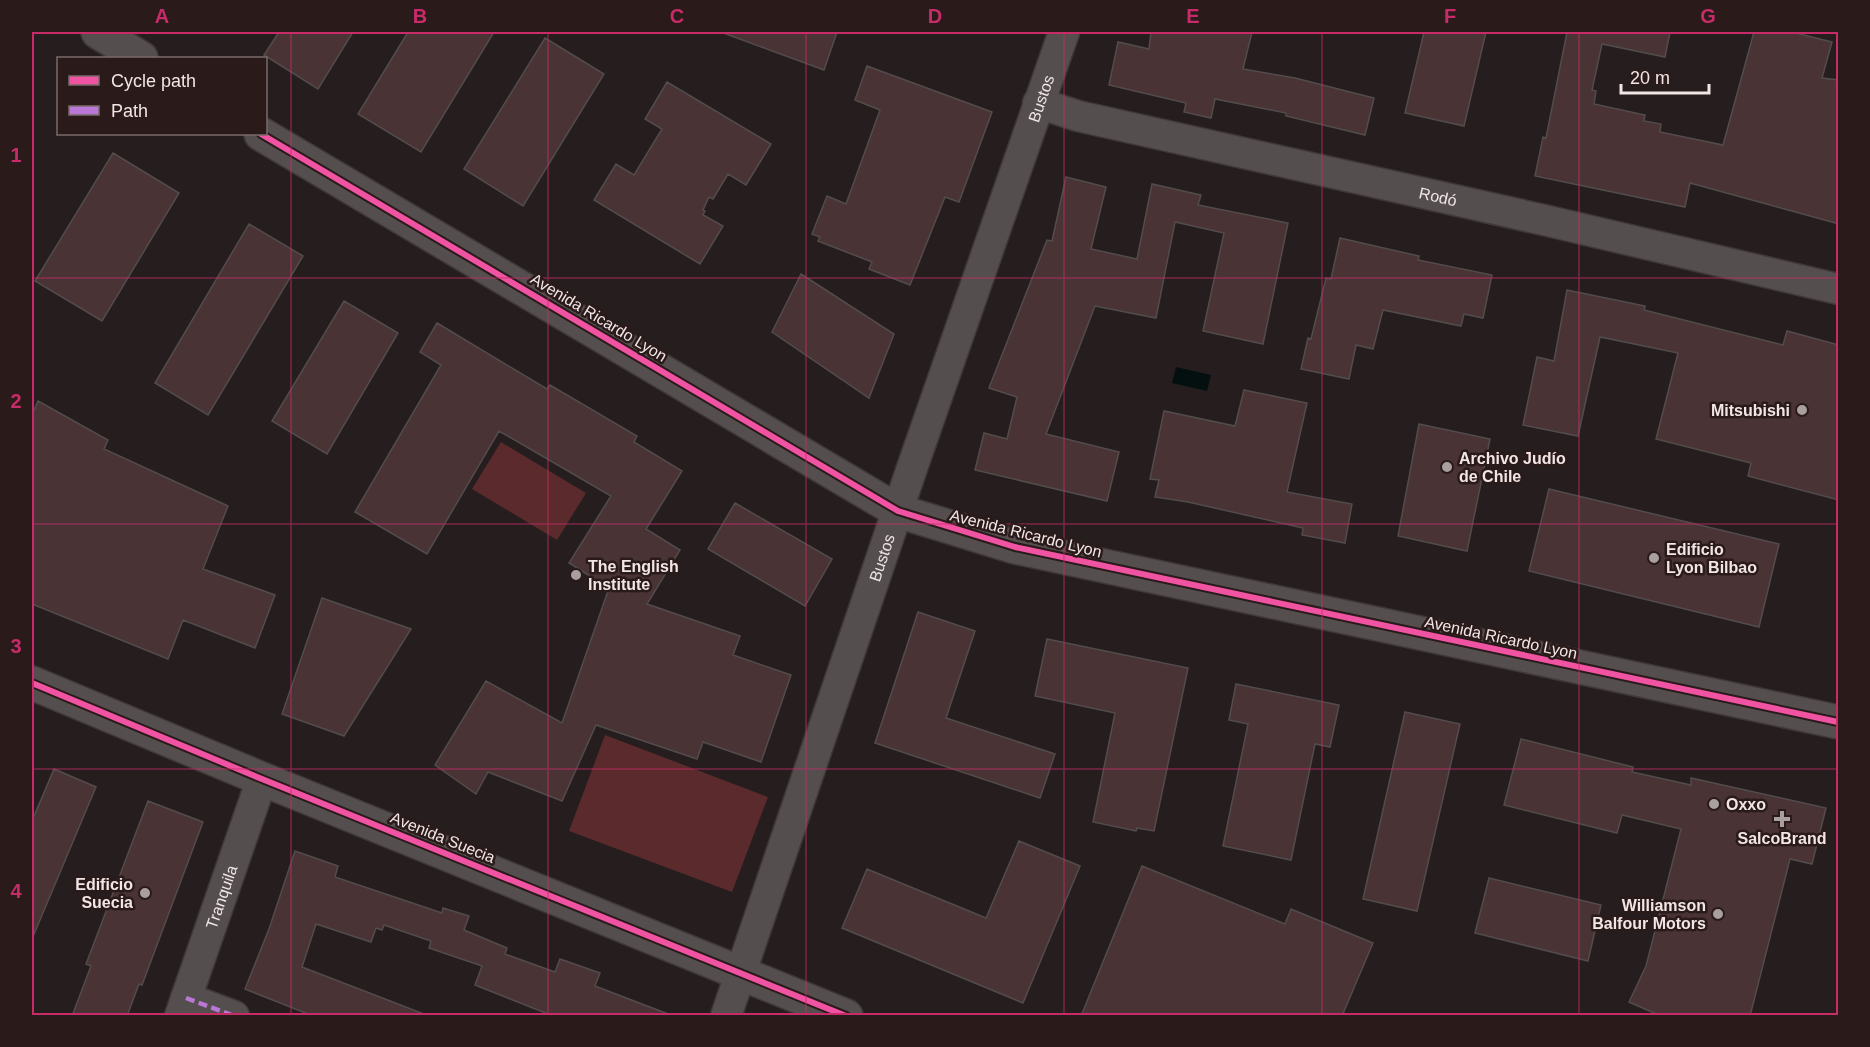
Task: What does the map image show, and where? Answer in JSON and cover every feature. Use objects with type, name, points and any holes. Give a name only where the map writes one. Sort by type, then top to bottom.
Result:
[{"type":"street","points":[[98,32],[139,57]]},
{"type":"street","name":"Bustos","points":[[726,1016],[1064,32]]},
{"type":"street","name":"Rodó","points":[[1038,104],[1078,116],[1506,211],[1839,290]]},
{"type":"street","name":"Avenida Ricardo Lyon","points":[[263,135],[898,511],[1015,547],[1839,722]]},
{"type":"street","name":"Avenida Suecia","points":[[32,683],[846,1016]]},
{"type":"street","name":"Tranquila","points":[[183,1007],[262,779]]},
{"type":"street","points":[[183,1007],[234,1016]]},
{"type":"shaded area","points":[[1176,367],[1211,375],[1207,391],[1172,383]]},
{"type":"shaded area","points":[[501,442],[586,493],[557,540],[472,489]]},
{"type":"shaded area","points":[[605,735],[768,797],[732,892],[569,831]]},
{"type":"building","points":[[279,32],[353,32],[318,89],[264,55]]},
{"type":"building","points":[[408,32],[494,32],[421,152],[358,114]]},
{"type":"building","points":[[726,32],[837,32],[824,70],[726,34]]},
{"type":"building","points":[[1151,32],[1252,32],[1243,69],[1295,78],[1374,98],[1365,135],[1286,116],[1286,113],[1215,99],[1211,118],[1184,112],[1186,103],[1109,85],[1118,42],[1149,49]]},
{"type":"building","points":[[1424,32],[1486,32],[1464,126],[1405,113]]},
{"type":"building","points":[[1567,32],[1670,32],[1665,57],[1602,44],[1592,90],[1596,91],[1594,104],[1645,115],[1644,121],[1661,124],[1660,132],[1723,145],[1754,32],[1792,32],[1832,42],[1822,78],[1839,80],[1839,224],[1690,183],[1685,207],[1535,176],[1543,137],[1546,138]]},
{"type":"building","points":[[545,38],[604,74],[523,206],[464,169]]},
{"type":"building","points":[[867,66],[992,112],[959,202],[945,197],[910,285],[869,269],[872,262],[818,241],[820,237],[812,234],[827,196],[846,204],[880,110],[855,100]]},
{"type":"building","points":[[667,82],[771,144],[746,185],[728,174],[713,199],[709,197],[703,215],[723,226],[700,264],[594,200],[616,164],[634,175],[662,129],[645,119]]},
{"type":"building","points":[[113,153],[179,193],[102,321],[35,281]]},
{"type":"building","points":[[1066,177],[1106,187],[1091,249],[1137,259],[1152,184],[1201,195],[1198,205],[1288,223],[1263,344],[1203,331],[1224,233],[1175,222],[1156,318],[1095,306],[1046,434],[1119,452],[1107,501],[975,470],[984,433],[1007,439],[1017,397],[989,388],[1047,240],[1052,241]]},
{"type":"building","points":[[249,224],[303,256],[208,415],[155,383]]},
{"type":"building","points":[[1340,238],[1419,256],[1418,260],[1492,275],[1483,318],[1464,314],[1461,326],[1383,310],[1373,349],[1356,345],[1349,379],[1301,369],[1326,278],[1331,279]]},
{"type":"building","points":[[801,274],[894,334],[869,398],[772,332]]},
{"type":"building","points":[[1567,290],[1645,306],[1644,310],[1783,345],[1787,331],[1839,345],[1839,500],[1748,476],[1751,463],[1656,439],[1678,353],[1600,337],[1578,436],[1523,425],[1537,357],[1554,361]]},
{"type":"building","points":[[344,301],[398,333],[327,454],[272,421]]},
{"type":"building","points":[[437,323],[547,389],[550,385],[637,436],[634,442],[682,471],[646,529],[680,550],[647,604],[740,636],[733,655],[791,675],[761,762],[703,742],[697,759],[596,725],[562,801],[488,772],[476,794],[435,765],[486,681],[562,723],[609,588],[569,563],[611,496],[499,431],[427,554],[355,512],[441,365],[420,352]]},
{"type":"building","points":[[1244,390],[1307,403],[1287,492],[1352,504],[1345,543],[1302,535],[1303,528],[1188,502],[1155,497],[1159,480],[1150,479],[1164,411],[1235,426]]},
{"type":"building","points":[[38,401],[108,440],[104,449],[228,506],[203,569],[275,595],[255,648],[183,620],[168,659],[32,604],[32,415]]},
{"type":"building","name":"Archivo Judío de Chile","points":[[1419,424],[1490,439],[1467,551],[1398,536]]},
{"type":"building","name":"Edificio Lyon Bilbao","points":[[1549,489],[1779,544],[1759,627],[1529,571]]},
{"type":"building","points":[[735,503],[832,559],[805,606],[708,549]]},
{"type":"building","points":[[322,598],[411,629],[344,736],[282,714]]},
{"type":"building","points":[[918,612],[975,631],[946,718],[1055,754],[1040,798],[875,743]]},
{"type":"building","points":[[1047,639],[1188,668],[1154,831],[1137,828],[1136,831],[1093,822],[1115,713],[1035,696]]},
{"type":"building","points":[[1236,684],[1339,705],[1330,747],[1315,744],[1291,860],[1223,846],[1248,724],[1229,720]]},
{"type":"building","points":[[1405,712],[1460,724],[1417,911],[1363,899]]},
{"type":"building","points":[[1521,739],[1633,767],[1632,772],[1691,785],[1691,778],[1826,808],[1812,864],[1790,859],[1750,1016],[1661,1016],[1629,1002],[1646,966],[1681,829],[1622,815],[1617,833],[1504,805]]},
{"type":"building","points":[[54,769],[96,787],[32,939],[32,821]]},
{"type":"building","name":"Edificio Suecia","points":[[148,801],[203,822],[142,985],[139,984],[127,1016],[72,1016],[91,966],[86,964]]},
{"type":"building","points":[[1019,841],[1080,866],[1023,1003],[842,928],[867,869],[986,918]]},
{"type":"building","points":[[295,851],[338,866],[335,877],[442,913],[443,908],[469,916],[464,930],[507,948],[505,954],[555,972],[560,959],[600,973],[595,986],[668,1014],[667,1016],[553,1016],[475,985],[482,966],[429,948],[431,941],[384,925],[382,930],[376,928],[371,942],[316,924],[302,967],[424,1014],[424,1016],[313,1016],[245,989],[269,929]]},
{"type":"building","points":[[1142,866],[1285,924],[1291,909],[1373,943],[1342,1016],[1081,1016]]},
{"type":"building","points":[[1489,878],[1601,905],[1588,961],[1475,933]]},
{"type":"marked path","points":[[186,998],[234,1016]]},
{"type":"cycle path","points":[[263,135],[898,511],[1015,547],[1838,722]]},
{"type":"cycle path","points":[[32,683],[846,1016]]},
{"type":"place","name":"Mitsubishi","points":[[1802,410]]},
{"type":"place","name":"Archivo Judío de Chile","points":[[1447,467]]},
{"type":"place","name":"Edificio Lyon Bilbao","points":[[1654,558]]},
{"type":"place","name":"The English Institute","points":[[576,575]]},
{"type":"place","name":"Oxxo","points":[[1714,804]]},
{"type":"place","name":"SalcoBrand","points":[[1782,819]]},
{"type":"place","name":"Edificio Suecia","points":[[145,893]]},
{"type":"place","name":"Williamson Balfour Motors","points":[[1718,914]]}]
